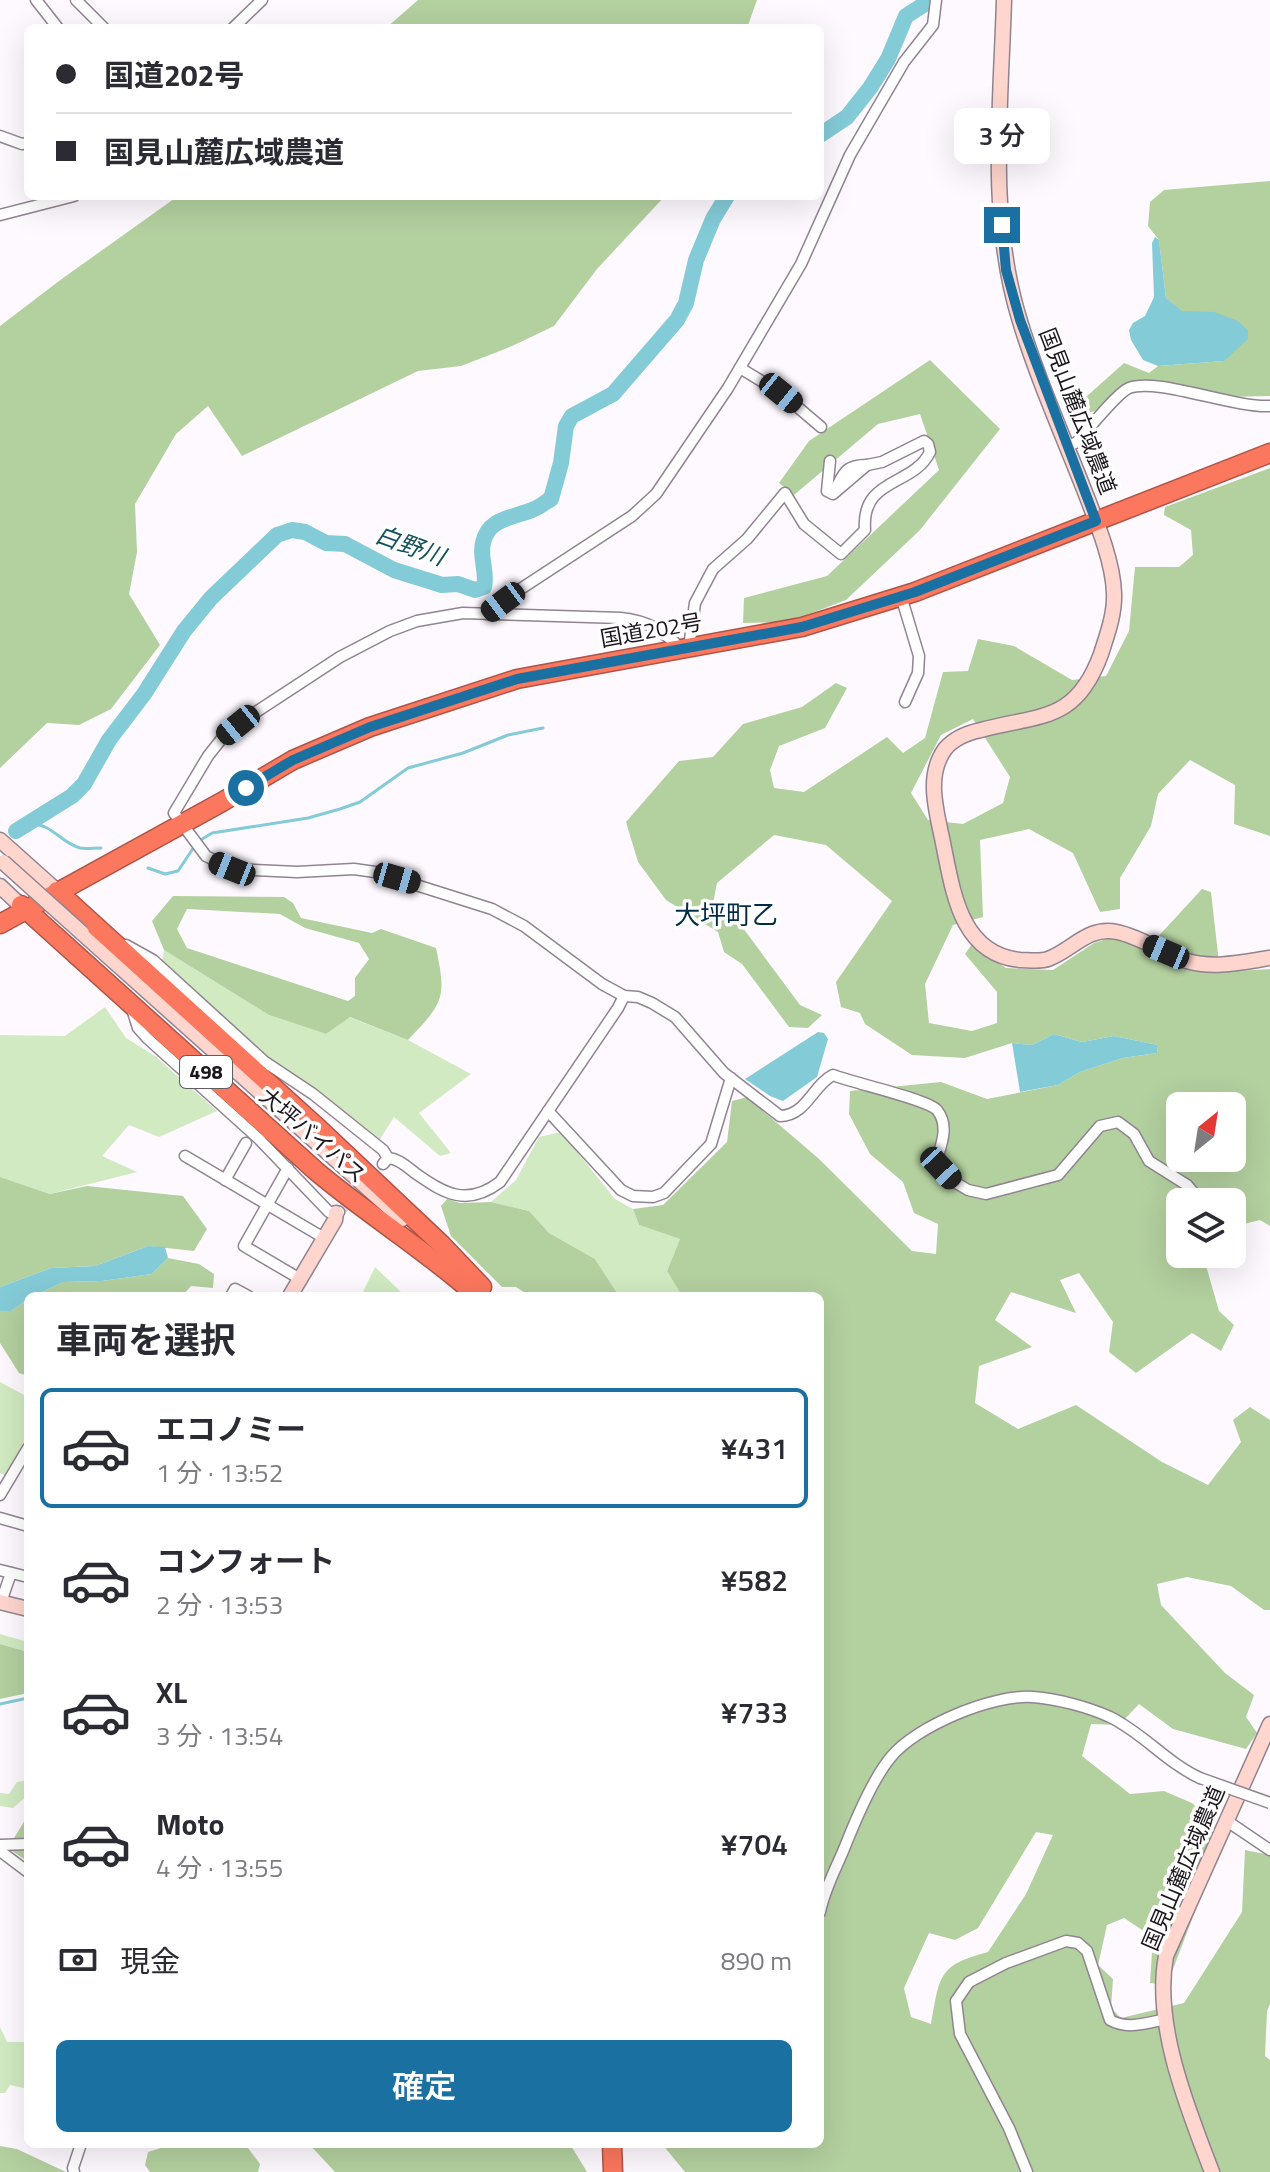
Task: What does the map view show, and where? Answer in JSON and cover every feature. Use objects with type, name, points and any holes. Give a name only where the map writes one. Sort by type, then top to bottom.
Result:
[{"type":"highway","name":"国道202号","points":[[0,913],[23,907],[191,836],[293,760],[370,727],[517,679],[802,627],[901,596],[1270,453]]},
{"type":"highway","name":"大坪バイパス","points":[[57,891],[318,1128],[451,1254],[483,1292]]},
{"type":"highway","name":"国道202号","points":[[0,924],[23,907]]},
{"type":"highway","name":"大坪バイパス","points":[[23,907],[340,1191],[472,1292]]},
{"type":"highway","points":[[612,2148],[613,2172]]},
{"type":"street","points":[[36,0],[55,24]]},
{"type":"street","points":[[76,0],[100,24]]},
{"type":"street","points":[[237,24],[262,0]]},
{"type":"street","points":[[487,614],[643,507],[656,494],[740,368],[801,264],[850,155],[904,62],[933,25],[936,0]]},
{"type":"street","name":"国見山麓広域農道","points":[[1004,0],[999,165],[1006,270],[1020,320],[1096,521],[1114,592],[1104,644],[1087,686],[1076,700],[1054,712],[969,733],[946,748],[933,779],[948,865],[963,919],[979,942],[992,952],[1008,958],[1047,959],[1088,934],[1105,931],[1130,936],[1188,962],[1229,964],[1270,958]]},
{"type":"street","points":[[0,136],[24,144]]},
{"type":"street","points":[[0,215],[58,200]]},
{"type":"street","points":[[740,368],[781,393],[821,427]]},
{"type":"street","points":[[1067,447],[1077,442],[1126,389],[1143,385],[1270,406]]},
{"type":"street","points":[[830,461],[827,491],[833,494],[867,465],[882,462],[916,442],[924,441],[930,452],[925,462],[883,487],[866,507],[865,530],[841,554],[804,524],[785,493],[747,539],[713,569],[695,603],[686,648],[643,621],[583,616],[463,613],[436,617],[390,631],[340,657],[223,737],[174,813],[216,862],[232,869],[297,872],[364,870],[492,909],[524,926],[602,984],[624,996],[638,997],[652,1003],[675,1017],[731,1078],[780,1116],[788,1116],[811,1100],[827,1078],[833,1075],[918,1100],[936,1109],[942,1122],[943,1142],[937,1159],[941,1168],[953,1181],[968,1190],[986,1194],[1058,1175],[1100,1126],[1118,1122],[1134,1134],[1149,1161],[1189,1188]]},
{"type":"street","points":[[901,596],[919,656],[918,673],[905,702]]},
{"type":"street","points":[[0,840],[57,891]]},
{"type":"street","points":[[2,860],[482,1292]]},
{"type":"street","points":[[0,886],[23,907]]},
{"type":"street","points":[[103,933],[153,960],[265,1062],[313,1094],[383,1150],[386,1161],[396,1159],[449,1194],[467,1196],[486,1193],[500,1182],[624,996]]},
{"type":"street","points":[[131,1004],[138,1028],[147,1038],[288,1168],[329,1212],[339,1212],[292,1292]]},
{"type":"street","points":[[548,1111],[621,1190],[633,1196],[653,1197],[664,1193],[711,1144],[731,1078]]},
{"type":"street","points":[[225,1180],[246,1143]]},
{"type":"street","points":[[185,1156],[324,1238]]},
{"type":"street","points":[[288,1168],[244,1246],[300,1279]]},
{"type":"street","points":[[0,1495],[4,1478],[24,1453]]},
{"type":"street","points":[[0,1518],[24,1525]]},
{"type":"street","points":[[5,1572],[1,1602],[24,1608]]},
{"type":"street","points":[[824,1896],[853,1826],[890,1758],[928,1727],[992,1703],[1025,1698],[1077,1706],[1120,1723],[1200,1778],[1270,1803]]},
{"type":"street","name":"国見山麓広域農道","points":[[1212,2172],[1181,2083],[1166,2019],[1163,1972],[1166,1956],[1270,1724]]},
{"type":"street","points":[[1227,1821],[1270,1850]]},
{"type":"street","points":[[0,1845],[24,1844]]},
{"type":"street","points":[[0,1851],[24,1869]]},
{"type":"street","points":[[1027,2172],[1005,2118],[960,2034],[956,2001],[964,1987],[1006,1963],[1056,1943],[1078,1943],[1087,1951],[1094,1967],[1110,2020],[1120,2025],[1136,2025],[1166,2019]]},
{"type":"street","points":[[74,2172],[80,2148]]},
{"type":"green space","points":[[418,0],[757,0],[748,24],[391,24]]},
{"type":"green space","points":[[1270,181],[1270,396],[1223,397],[1147,380],[1128,383],[1096,411],[1075,415],[1077,405],[1124,363],[1149,373],[1158,366],[1224,361],[1214,312],[1182,312],[1166,298],[1159,240],[1148,226],[1150,202],[1164,190]]},
{"type":"green space","points":[[172,200],[661,200],[597,269],[554,326],[510,347],[461,366],[418,371],[242,456],[208,406],[176,434],[135,504],[137,552],[129,594],[160,645],[111,709],[79,725],[47,723],[0,768],[0,326]]},
{"type":"green space","points":[[930,360],[1000,429],[920,530],[846,600],[788,622],[743,623],[744,598],[827,576],[939,470],[920,414],[878,424],[794,495],[779,483],[809,441]]},
{"type":"green space","points":[[1270,468],[1270,836],[1234,824],[1235,785],[1190,760],[1158,794],[1151,826],[1120,878],[1120,909],[1100,912],[1073,853],[1029,829],[980,840],[983,917],[953,925],[925,984],[929,1023],[972,1031],[997,1023],[997,992],[965,954],[972,944],[1006,968],[1053,970],[1094,943],[1130,931],[1154,941],[1202,889],[1211,892],[1220,972],[1270,969],[1270,1226],[1260,1220],[1246,1224],[1246,1188],[1166,1188],[1166,1268],[1207,1268],[1219,1311],[1234,1325],[1221,1351],[1192,1333],[1136,1373],[1109,1352],[1113,1322],[1079,1273],[1060,1280],[1076,1313],[1011,1292],[995,1320],[1032,1347],[979,1366],[975,1403],[1018,1429],[1076,1405],[1162,1462],[1208,1485],[1241,1442],[1233,1420],[1250,1407],[1270,1420],[1270,1610],[1264,1610],[1231,1586],[1187,1577],[1157,1584],[1161,1605],[1225,1673],[1254,1695],[1246,1717],[1257,1733],[1246,1749],[1173,1729],[1139,1704],[1119,1725],[1091,1724],[1082,1756],[1130,1794],[1164,1791],[1192,1803],[1224,1835],[1167,1985],[1150,1983],[1153,1937],[1124,1918],[1107,1925],[1098,1965],[1113,1979],[1111,2008],[1121,2018],[1184,2003],[1242,1912],[1245,1850],[1270,1855],[1270,2004],[1265,2056],[1270,2060],[1270,2172],[685,2172],[665,2148],[824,2148],[824,1292],[680,1292],[667,1271],[680,1239],[639,1225],[633,1209],[663,1205],[727,1142],[732,1101],[747,1097],[818,1158],[912,1251],[936,1254],[938,1224],[914,1213],[903,1182],[870,1154],[849,1114],[850,1091],[941,1082],[987,1099],[1058,1085],[1080,1072],[1123,1058],[1157,1053],[1158,1045],[1114,1036],[1082,1042],[1054,1034],[1032,1045],[1012,1043],[965,1058],[912,1055],[865,1024],[860,1013],[841,1007],[836,982],[892,901],[826,845],[774,835],[717,883],[712,909],[743,928],[800,1005],[822,1015],[808,1028],[789,1027],[742,964],[724,952],[718,932],[666,900],[638,862],[626,822],[679,761],[713,757],[743,724],[802,707],[836,683],[847,688],[825,728],[779,746],[770,770],[774,788],[804,792],[887,737],[903,753],[925,738],[943,672],[968,671],[978,639],[1014,646],[1072,680],[1106,676],[1129,631],[1135,567],[1179,567],[1193,555],[1191,530],[1164,515],[1165,507]],"holes":[[[973,719],[1010,777],[1003,803],[963,824],[928,820],[911,793],[941,735]],[[1036,1832],[1053,1835],[1026,1894],[988,1952],[959,1962],[944,1975],[931,2024],[911,2017],[904,1988],[929,1933],[955,1940],[978,1928]]]},
{"type":"green space","points":[[173,896],[284,897],[293,903],[301,918],[372,933],[381,929],[436,948],[441,979],[439,999],[429,1017],[408,1040],[350,1017],[326,1034],[269,1015],[164,950],[152,921]],"holes":[[[187,909],[280,914],[305,928],[359,943],[369,959],[355,978],[355,996],[348,1001],[187,948],[177,929]]]},
{"type":"green space","points":[[164,950],[269,1015],[326,1034],[349,1017],[408,1040],[471,1074],[419,1113],[451,1153],[440,1156],[394,1117],[380,1139],[314,1088],[265,1056],[162,961]]},
{"type":"green space","points":[[105,1007],[126,1038],[155,1056],[217,1111],[159,1137],[129,1125],[102,1156],[137,1172],[50,1194],[0,1177],[0,1035],[65,1036]]},
{"type":"green space","points":[[561,1132],[615,1199],[633,1209],[639,1225],[680,1239],[667,1271],[680,1292],[616,1292],[595,1259],[549,1233],[529,1211],[491,1202],[516,1180],[539,1137]]},
{"type":"green space","points":[[0,1177],[50,1194],[87,1186],[183,1196],[207,1229],[194,1251],[148,1246],[95,1266],[51,1268],[0,1287]]},
{"type":"green space","points":[[447,1199],[460,1203],[491,1202],[529,1211],[549,1233],[595,1259],[616,1292],[524,1292],[516,1287],[502,1287],[451,1236],[441,1206]]},
{"type":"green space","points":[[168,1258],[199,1264],[214,1274],[213,1288],[191,1286],[186,1292],[42,1292],[63,1282],[102,1281],[152,1274]]},
{"type":"green space","points":[[375,1267],[401,1292],[363,1292]]},
{"type":"green space","points":[[24,1302],[24,1375],[19,1373],[0,1343],[0,1311],[11,1311]]},
{"type":"green space","points":[[0,1382],[24,1395],[24,1446],[6,1476],[0,1473]]},
{"type":"green space","points":[[0,1634],[24,1641],[24,1651],[0,1644]]},
{"type":"green space","points":[[0,1644],[24,1651],[24,1694],[0,1699]]},
{"type":"green space","points":[[24,1781],[24,1798],[13,1808],[0,1806],[0,1793],[9,1794],[17,1782]]},
{"type":"green space","points":[[24,1822],[24,1859],[8,1848]]},
{"type":"green space","points":[[0,2027],[7,2042],[24,2042],[24,2088],[10,2085],[5,2093],[0,2093]]},
{"type":"green space","points":[[0,2146],[17,2149],[66,2172],[0,2172]]},
{"type":"green space","points":[[161,2148],[248,2148],[260,2164],[258,2172],[150,2172],[145,2165],[148,2152]]},
{"type":"green space","points":[[313,2148],[572,2148],[587,2172],[335,2172]]},
{"type":"water","points":[[1155,237],[1159,240],[1166,298],[1182,311],[1214,312],[1238,321],[1248,330],[1248,339],[1224,361],[1158,366],[1143,360],[1131,340],[1129,330],[1133,323],[1145,316],[1154,297],[1152,243]]},
{"type":"water","points":[[818,1032],[824,1033],[828,1039],[817,1077],[783,1101],[745,1079]]},
{"type":"water","points":[[1054,1034],[1082,1042],[1114,1036],[1158,1045],[1157,1053],[1123,1058],[1080,1072],[1058,1085],[1020,1092],[1012,1043],[1032,1045]]},
{"type":"water","points":[[148,1246],[165,1247],[168,1258],[152,1274],[102,1281],[63,1282],[42,1292],[24,1292],[24,1302],[11,1311],[0,1311],[0,1287],[51,1268],[95,1266]]},
{"type":"waterway","name":"白野川","points":[[824,132],[847,117],[870,88],[888,59],[906,16],[931,0]]},
{"type":"waterway","name":"白野川","points":[[16,831],[72,796],[84,784],[109,740],[144,694],[184,631],[211,598],[277,535],[292,530],[305,532],[326,543],[345,544],[394,570],[442,585],[458,584],[475,590],[484,587],[482,548],[486,534],[496,523],[551,499],[561,463],[566,426],[572,416],[613,394],[677,320],[686,303],[696,260],[725,200]]},
{"type":"waterway","points":[[199,841],[212,833],[308,818],[340,809],[360,802],[408,768],[463,753],[508,735],[543,728]]},
{"type":"waterway","points":[[32,824],[45,827],[80,848],[101,848]]},
{"type":"waterway","points":[[148,868],[165,874],[178,871],[194,847]]},
{"type":"waterway","points":[[0,1704],[24,1699]]},
{"type":"tunnel","points":[[341,1211],[383,1164]]},
{"type":"district","name":"大坪町乙","points":[[726,915]]},
{"type":"route","points":[[246,788],[293,760],[370,727],[517,679],[802,627],[915,592],[1096,521],[1020,320],[1006,270],[1002,225]]}]
